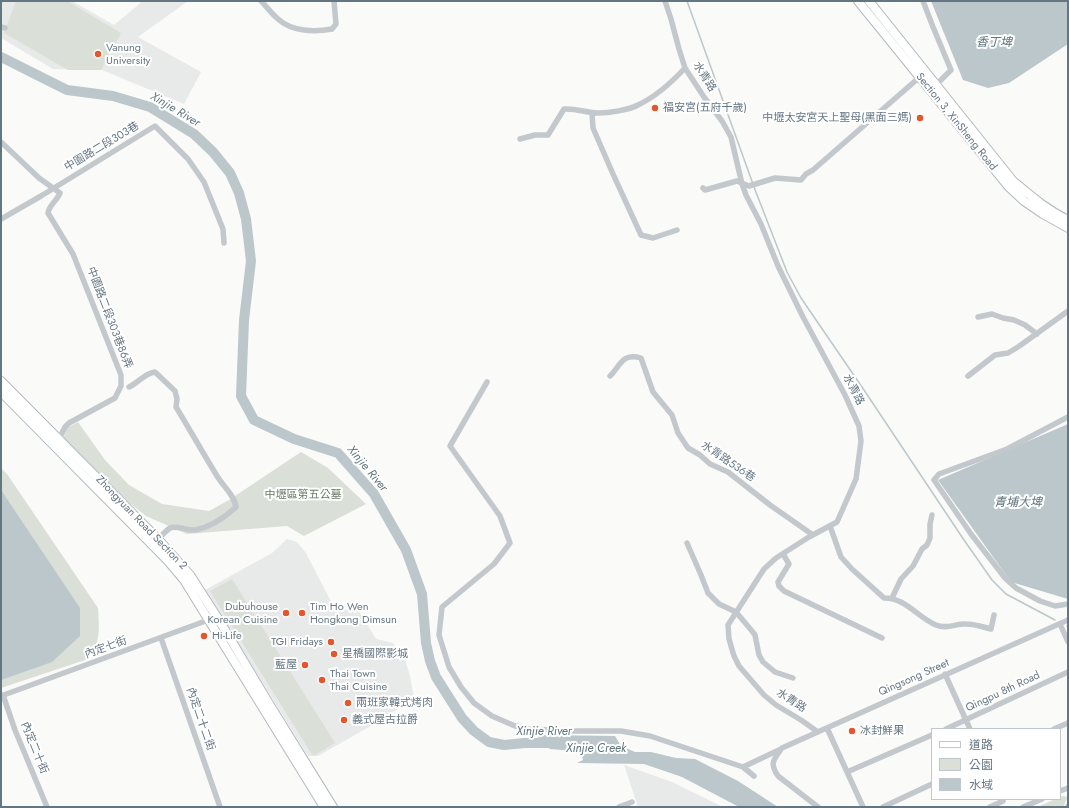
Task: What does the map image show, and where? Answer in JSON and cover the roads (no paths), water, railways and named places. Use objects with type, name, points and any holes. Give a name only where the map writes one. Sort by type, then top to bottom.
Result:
[{"type":"main road","name":"Section 3, XinSheng Road","points":[[858,1],[922,75],[1013,191],[1024,201],[1043,214],[1068,228]]},
{"type":"main road","points":[[869,1],[922,75],[936,85],[1013,181],[1036,200],[1056,214],[1068,220]]},
{"type":"main road","name":"Zhongyuan Road Section 2","points":[[1,381],[184,580],[213,618],[333,807]]},
{"type":"main road","name":"Zhongyuan Road Section 2","points":[[1,392],[57,442],[158,539],[190,575],[213,618],[324,807]]},
{"type":"street","points":[[261,1],[279,20],[288,26],[319,31],[332,29],[336,24],[334,1]]},
{"type":"street","name":"水青路","points":[[664,1],[671,19],[678,49],[685,68],[722,121],[731,137],[742,184],[790,292],[845,395],[859,426],[861,441],[856,479],[837,522],[813,534],[764,569],[728,625],[729,639],[734,656],[739,666],[764,695],[776,705],[818,732]]},
{"type":"street","points":[[923,1],[951,70],[936,85]]},
{"type":"street","points":[[520,139],[535,135],[548,134],[551,132],[564,109],[573,108],[592,113],[608,113],[637,106],[655,94],[685,68]]},
{"type":"street","points":[[703,188],[705,190],[712,189],[737,181],[749,186],[775,178],[802,180],[806,174],[813,170],[922,75]]},
{"type":"street","points":[[592,113],[593,128],[612,174],[642,235],[653,238],[677,230]]},
{"type":"street","name":"中園路二段303巷","points":[[1,219],[155,126],[188,159],[204,182],[223,229],[224,243]]},
{"type":"street","points":[[1,142],[39,178],[53,188]]},
{"type":"street","name":"中園路二段303巷86弄","points":[[53,188],[60,193],[48,208],[48,213],[73,254],[121,375],[121,386],[115,398],[69,423],[65,427],[57,442]]},
{"type":"street","points":[[968,376],[995,355],[1008,353],[1018,347],[1068,311]]},
{"type":"street","points":[[978,316],[992,314],[1014,320],[1026,325],[1037,334]]},
{"type":"street","name":"水青路536巷","points":[[610,376],[618,364],[624,360],[635,356],[641,358],[653,392],[672,415],[678,433],[688,448],[700,455],[710,464],[728,472],[770,505],[813,534]]},
{"type":"street","points":[[129,387],[136,384],[149,374],[155,372],[175,391],[177,399],[176,407],[236,504],[236,507],[218,522],[206,527],[190,530],[173,527],[158,539]]},
{"type":"street","points":[[487,382],[450,446],[500,516],[510,543],[494,564],[442,606],[439,634],[449,667],[461,687],[474,703],[492,716],[515,726],[528,729],[621,731],[650,736],[743,767],[754,776]]},
{"type":"street","points":[[1068,417],[1007,449],[939,474],[934,480],[971,534],[1005,578],[1016,588],[1040,600],[1055,606],[1068,604]]},
{"type":"street","points":[[892,598],[901,579],[913,566],[922,549],[927,545],[930,538],[932,514]]},
{"type":"street","points":[[830,526],[841,557],[884,598],[892,598],[906,604],[924,619],[937,626],[945,627],[965,624],[991,629],[994,616]]},
{"type":"street","points":[[687,544],[708,593],[719,604],[736,612],[755,635],[759,655],[763,662],[775,672],[793,678]]},
{"type":"street","points":[[783,554],[789,564],[778,582],[779,586],[784,591],[882,638]]},
{"type":"street","name":"內定七街","points":[[2,696],[213,618]]},
{"type":"street","name":"Qingsong Street","points":[[818,807],[778,776],[773,769],[773,760],[782,749],[945,674],[1068,620]]},
{"type":"street","points":[[1060,624],[1068,642]]},
{"type":"street","name":"內定二十二街","points":[[162,638],[220,807]]},
{"type":"street","name":"Qingpu 8th Road","points":[[948,728],[1068,672]]},
{"type":"street","points":[[945,674],[970,728]]},
{"type":"street","name":"內定二十街","points":[[2,696],[47,807]]},
{"type":"street","points":[[1056,728],[1068,723]]},
{"type":"street","points":[[827,728],[863,807]]},
{"type":"street","points":[[847,772],[931,735]]},
{"type":"street","points":[[743,767],[782,749]]},
{"type":"street","points":[[883,807],[931,784]]},
{"type":"street","points":[[990,807],[1003,800],[1006,807]]},
{"type":"street","points":[[1023,807],[1040,800]]},
{"type":"street","points":[[619,807],[632,802]]},
{"type":"water","name":"香丁埤","points":[[931,1],[1068,1],[1068,44],[1009,83],[988,88],[963,80]]},
{"type":"water","name":"青埔大埤","points":[[1068,424],[1068,599],[1011,582],[938,480]]},
{"type":"water","points":[[1,490],[80,608],[80,636],[52,662],[1,680]]},
{"type":"water","name":"Xinjie Creek","points":[[536,735],[615,736],[621,746],[635,752],[651,752],[676,758],[695,759],[738,781],[778,807],[739,807],[682,777],[644,764],[577,763],[583,760],[582,756],[574,751],[550,749]]},
{"type":"waterway","points":[[687,1],[753,184]]},
{"type":"waterway","name":"Xinjie River","points":[[1,57],[67,90],[113,96],[150,107],[194,134],[213,152],[230,173],[239,193],[246,219],[251,261],[244,320],[241,396],[254,420],[294,439],[338,453],[374,494],[406,550],[422,594],[426,643],[430,661],[436,677],[462,718],[474,731],[489,742],[504,745],[525,743],[557,743]]},
{"type":"waterway","points":[[754,187],[787,272],[801,298],[964,540],[992,580],[1006,594],[1055,620]]},
{"type":"place","name":"Vanung University","points":[[98,54]]},
{"type":"place","name":"福安宮(五府千歲)","points":[[655,108]]},
{"type":"place","name":"中壢太安宮天上聖母(黑面三媽)","points":[[920,118]]},
{"type":"place","name":"Dubuhouse Korean Cuisine","points":[[286,613]]},
{"type":"place","name":"Tim Ho Wen Hongkong Dimsun","points":[[302,613]]},
{"type":"place","name":"Hi-Life","points":[[204,636]]},
{"type":"place","name":"TGI Fridays","points":[[331,642]]},
{"type":"place","name":"星橋國際影城","points":[[334,654]]},
{"type":"place","name":"藍屋","points":[[305,665]]},
{"type":"place","name":"Thai Town Thai Cuisine","points":[[322,680]]},
{"type":"place","name":"兩班家韓式烤肉","points":[[348,703]]},
{"type":"place","name":"義式屋古拉爵","points":[[344,720]]},
{"type":"place","name":"冰封鮮果","points":[[852,731]]},
{"type":"park label","name":"中壢區第五公墓","points":[[303,495]]}]
